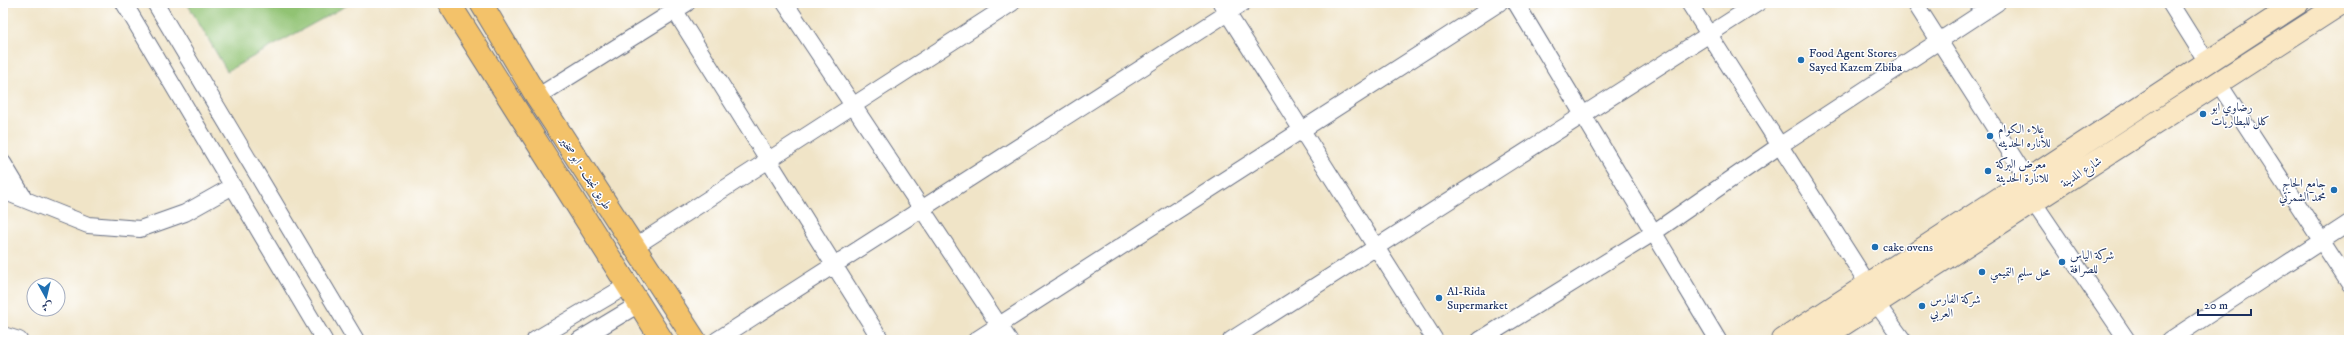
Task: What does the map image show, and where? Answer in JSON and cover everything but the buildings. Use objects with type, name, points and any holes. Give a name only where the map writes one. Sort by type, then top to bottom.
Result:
[{"type":"highway","name":"طريق نجف - ابو صخير","points":[[449,3],[662,340]]},
{"type":"highway","name":"طريق نجف - ابو صخير","points":[[481,3],[537,97],[695,340]]},
{"type":"main road","name":"شارع المدينة","points":[[1819,340],[1872,294],[2028,180],[2298,3]]},
{"type":"main road","name":"شارع المدينة","points":[[1783,340],[1872,294],[2034,203],[2342,3]]},
{"type":"street","points":[[124,3],[324,340]]},
{"type":"street","points":[[154,3],[356,340]]},
{"type":"street","points":[[785,3],[1008,340]]},
{"type":"street","points":[[634,247],[1012,3]]},
{"type":"street","points":[[717,340],[921,209],[1224,8],[1243,3]]},
{"type":"street","points":[[976,340],[1499,3]]},
{"type":"street","points":[[1516,3],[1652,233],[1718,340]]},
{"type":"street","points":[[1689,3],[1872,294],[1904,340]]},
{"type":"street","points":[[1231,340],[1758,3]]},
{"type":"street","points":[[1915,3],[2028,180]]},
{"type":"street","points":[[1480,340],[1652,233],[1779,146],[1940,42],[1997,3]]},
{"type":"street","points":[[2170,3],[2207,62]]},
{"type":"street","points":[[537,97],[677,6],[768,160],[881,340]]},
{"type":"street","points":[[1224,8],[1435,340]]},
{"type":"street","points":[[2219,84],[2349,283]]},
{"type":"street","points":[[3,163],[24,198]]},
{"type":"street","points":[[3,191],[24,198],[88,225],[140,229],[185,214],[233,186]]},
{"type":"street","points":[[2034,203],[2127,340]]},
{"type":"street","points":[[2170,340],[2349,223]]},
{"type":"street","points":[[535,340],[628,285]]},
{"type":"street","points":[[565,322],[579,340],[639,304]]},
{"type":"street","points":[[3,334],[19,340]]},
{"type":"green space","points":[[187,3],[351,3],[227,71]]},
{"type":"place","name":"Food Agent Stores Sayed Kazem Zbiba","points":[[1801,60]]},
{"type":"place","name":"رضاوي ابو كلل للبطاريات","points":[[2203,114]]},
{"type":"place","name":"علاء الكوام للأناره الحديثه","points":[[1990,136]]},
{"type":"place","name":"معرض البركة للانارة الحديثة","points":[[1988,171]]},
{"type":"place","name":"جامع الحاج محمد الشمرتي","points":[[2334,190]]},
{"type":"place","name":"cake ovens","points":[[1875,247]]},
{"type":"place","name":"شركة الياس للصرافة","points":[[2062,262]]},
{"type":"place","name":"محل سليم التميمي","points":[[1982,272]]},
{"type":"place","name":"Al-Rida Supermarket","points":[[1439,298]]},
{"type":"place","name":"شركة الفارس العربي","points":[[1922,306]]}]
